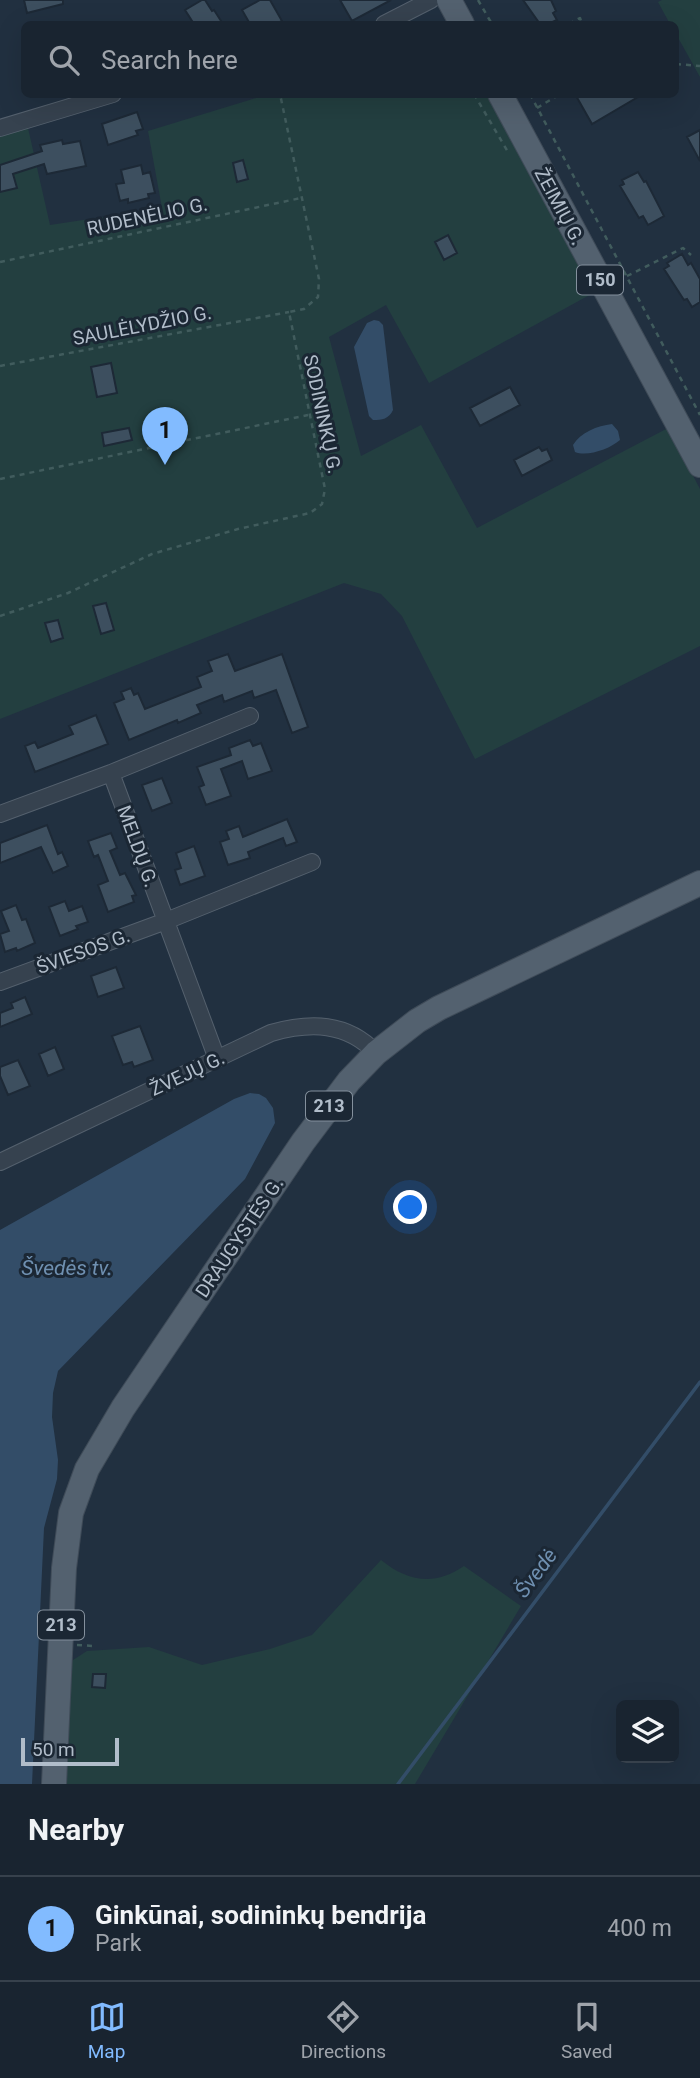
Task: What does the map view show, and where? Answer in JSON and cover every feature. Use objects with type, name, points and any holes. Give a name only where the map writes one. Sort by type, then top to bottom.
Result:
[{"type":"main road","points":[[449,0],[460,21]]},
{"type":"main road","name":"ŽEIMIŲ G.","points":[[502,98],[700,466]]},
{"type":"main road","name":"DRAUGYSTĖS G.","points":[[54,1784],[67,1535],[71,1513],[87,1469],[123,1408],[303,1142],[349,1082],[376,1053],[401,1032],[439,1008],[700,883]]},
{"type":"street","points":[[390,21],[430,0]]},
{"type":"street","points":[[0,128],[100,98]]},
{"type":"street","points":[[0,814],[111,773],[250,716]]},
{"type":"street","name":"MELDŲ G.","points":[[111,773],[217,1059]]},
{"type":"street","name":"ŠVIESOS G.","points":[[0,982],[312,862]]},
{"type":"street","name":"ŽVEJŲ G.","points":[[0,1162],[271,1033],[309,1025],[339,1030],[355,1035],[376,1053]]},
{"type":"path","points":[[478,0],[490,21]]},
{"type":"path","points":[[679,64],[700,66]]},
{"type":"path","points":[[281,98],[319,279],[318,298],[304,309],[289,312]]},
{"type":"path","points":[[532,98],[700,413]]},
{"type":"path","points":[[537,108],[553,98]]},
{"type":"path","name":"RUDENĖLIO G.","points":[[0,262],[301,198]]},
{"type":"path","points":[[627,276],[682,248],[691,255]]},
{"type":"path","name":"SAULĖLYDŽIO G.","points":[[0,366],[289,312]]},
{"type":"path","name":"SODININKŲ G.","points":[[0,616],[68,593],[152,554],[238,529],[310,513],[322,504],[325,489],[289,312]]},
{"type":"path","points":[[0,479],[308,415]]},
{"type":"green space","points":[[700,0],[700,77],[679,39],[679,21],[668,21],[658,2]]},
{"type":"green space","points":[[256,98],[492,98],[595,292],[429,383],[386,305],[329,337],[361,456],[421,425],[477,528],[668,428],[700,489],[700,646],[475,759],[402,616],[381,594],[344,583],[0,719],[0,136],[28,128],[50,225],[162,208],[148,131]]},
{"type":"green space","points":[[381,1560],[401,1573],[422,1579],[443,1577],[464,1566],[521,1606],[415,1784],[64,1784],[70,1662],[87,1651],[149,1647],[202,1665],[270,1649],[312,1635]]},
{"type":"water","points":[[374,320],[383,325],[393,410],[379,420],[373,420],[369,416],[354,347],[367,323]]},
{"type":"water","points":[[612,424],[618,431],[620,440],[592,453],[575,452],[573,445],[585,433]]},
{"type":"water","name":"Švedės tv.","points":[[250,1093],[266,1098],[273,1108],[275,1123],[245,1179],[58,1371],[53,1393],[52,1417],[58,1460],[57,1479],[44,1528],[32,1784],[0,1784],[0,1230],[234,1099]]},
{"type":"building","points":[[24,0],[63,0],[63,4],[27,13]]},
{"type":"building","points":[[205,0],[221,21],[192,21],[185,10]]},
{"type":"building","points":[[260,0],[270,0],[282,21],[248,21],[242,10]]},
{"type":"building","points":[[340,0],[391,0],[352,21]]},
{"type":"building","points":[[523,0],[551,0],[557,20],[538,21]]},
{"type":"building","points":[[577,98],[636,98],[592,124]]},
{"type":"building","points":[[137,112],[143,129],[136,131],[138,135],[108,145],[102,124]]},
{"type":"building","points":[[700,130],[700,161],[687,137]]},
{"type":"building","points":[[62,140],[63,144],[80,141],[86,166],[47,174],[44,164],[13,174],[17,188],[0,192],[0,165],[42,151],[40,145]]},
{"type":"building","points":[[243,160],[248,179],[237,182],[233,163]]},
{"type":"building","points":[[141,165],[143,174],[150,172],[155,193],[148,194],[149,198],[128,203],[128,199],[120,201],[116,184],[124,183],[121,170]]},
{"type":"building","points":[[638,172],[644,182],[646,181],[664,216],[648,225],[643,216],[639,218],[620,186],[624,184],[622,180]]},
{"type":"building","points":[[448,235],[457,253],[444,260],[435,242]]},
{"type":"building","points":[[682,254],[700,279],[700,302],[692,307],[687,299],[684,300],[664,269],[669,266],[667,263]]},
{"type":"building","points":[[111,363],[117,393],[97,397],[91,367]]},
{"type":"building","points":[[510,387],[520,405],[480,426],[470,408]]},
{"type":"building","points":[[129,428],[132,440],[104,446],[102,433]]},
{"type":"building","points":[[539,447],[542,451],[547,449],[552,460],[522,476],[514,460]]},
{"type":"building","points":[[106,603],[114,630],[101,634],[93,606]]},
{"type":"building","points":[[58,620],[63,638],[51,642],[45,623]]},
{"type":"building","points":[[228,654],[235,671],[282,654],[308,727],[292,733],[276,690],[254,698],[252,691],[224,702],[222,695],[197,705],[201,713],[129,740],[114,703],[124,699],[121,692],[131,688],[134,695],[138,693],[145,709],[201,687],[197,677],[212,671],[208,661]]},
{"type":"building","points":[[96,715],[108,744],[35,772],[25,746],[35,742],[38,748],[73,734],[69,726]]},
{"type":"building","points":[[250,740],[253,746],[261,743],[272,771],[248,779],[242,761],[221,769],[231,796],[206,805],[199,787],[204,785],[197,767],[231,755],[229,748]]},
{"type":"building","points":[[162,778],[172,803],[152,811],[142,785]]},
{"type":"building","points":[[287,819],[297,842],[286,846],[283,838],[248,852],[250,858],[228,865],[220,842],[229,839],[226,831],[239,826],[243,837]]},
{"type":"building","points":[[47,825],[58,854],[62,852],[68,866],[53,873],[41,847],[0,863],[0,843]]},
{"type":"building","points":[[111,833],[117,848],[110,851],[120,875],[125,873],[136,895],[132,896],[134,902],[108,912],[98,885],[108,881],[98,855],[94,857],[88,841]]},
{"type":"building","points":[[194,846],[205,876],[180,885],[175,870],[181,868],[176,853]]},
{"type":"building","points":[[65,901],[69,911],[82,906],[88,922],[60,936],[49,907]]},
{"type":"building","points":[[16,905],[22,920],[26,919],[35,943],[17,951],[16,948],[5,952],[0,934],[9,931],[1,911]]},
{"type":"building","points":[[116,967],[124,988],[98,997],[91,976]]},
{"type":"building","points":[[25,997],[32,1014],[0,1027],[0,1013],[13,1008],[11,1003]]},
{"type":"building","points":[[140,1026],[153,1060],[134,1067],[132,1062],[123,1065],[112,1036]]},
{"type":"building","points":[[55,1047],[64,1069],[48,1076],[39,1054]]},
{"type":"building","points":[[18,1060],[30,1086],[8,1095],[0,1076],[0,1067]]},
{"type":"building","points":[[93,1674],[106,1674],[105,1688],[92,1687]]},
{"type":"waterway","name":"Švedė","points":[[398,1784],[700,1382]]},
{"type":"place","name":"Ginkūnai, sodininkų bendrija","points":[[165,465]]}]
